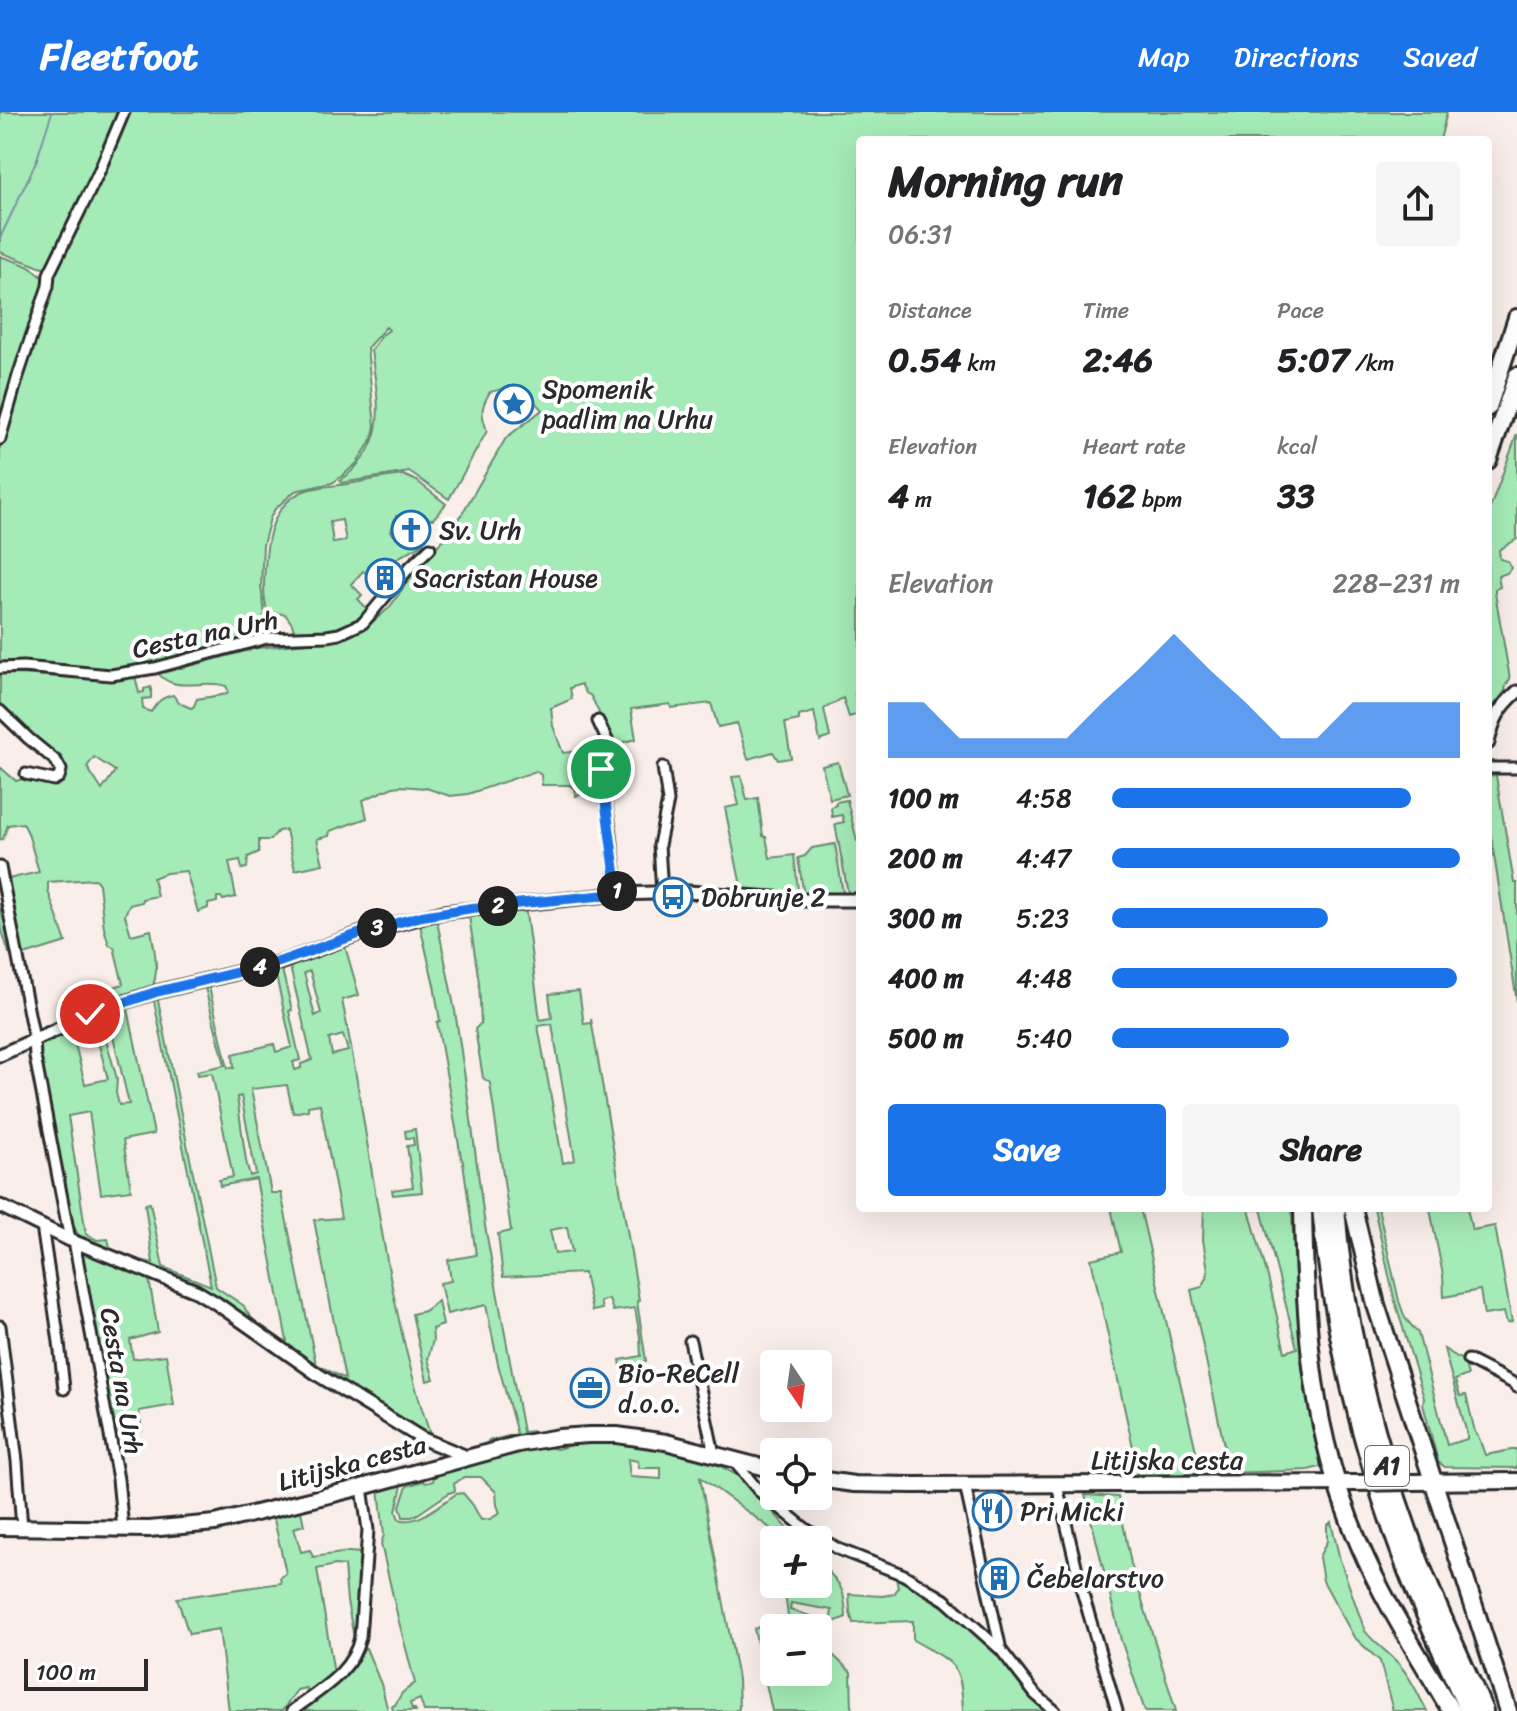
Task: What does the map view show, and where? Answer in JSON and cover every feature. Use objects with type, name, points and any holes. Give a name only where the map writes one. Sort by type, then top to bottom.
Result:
[{"type":"highway","points":[[1492,395],[1517,318]]},
{"type":"highway","points":[[1492,448],[1517,376]]},
{"type":"highway","points":[[1303,1212],[1304,1281],[1311,1370],[1336,1483],[1374,1576],[1451,1711]]},
{"type":"highway","name":"A1","points":[[1322,1212],[1336,1320],[1354,1407],[1368,1456],[1408,1573],[1468,1711]]},
{"type":"highway","name":"A1","points":[[1336,1212],[1355,1338],[1386,1465],[1422,1567],[1484,1711]]},
{"type":"highway","points":[[1354,1212],[1376,1305],[1508,1711]]},
{"type":"main road","name":"Litijska cesta","points":[[0,1527],[149,1529],[215,1523],[539,1439],[589,1435],[617,1435],[666,1442],[760,1466]]},
{"type":"main road","name":"Litijska cesta","points":[[832,1480],[965,1485],[1517,1481]]},
{"type":"street","points":[[0,439],[48,286],[49,274],[98,174],[124,112]]},
{"type":"street","name":"Cesta na Urh","points":[[0,668],[23,667],[111,675],[155,668],[267,638],[339,634],[363,623],[430,548]]},
{"type":"street","points":[[1492,724],[1517,692]]},
{"type":"street","points":[[0,711],[56,761],[61,770],[54,780],[26,774]]},
{"type":"street","points":[[598,721],[607,740],[601,776],[618,894]]},
{"type":"street","points":[[662,893],[659,845],[668,801],[663,767]]},
{"type":"street","points":[[1492,768],[1517,768]]},
{"type":"street","name":"Cesta na Urh","points":[[0,867],[118,1479],[123,1529]]},
{"type":"street","points":[[0,1055],[119,1004],[276,963],[410,919],[472,908],[618,894],[688,892],[801,900],[856,900]]},
{"type":"street","points":[[0,1206],[72,1240],[196,1291],[309,1369],[421,1438],[467,1457]]},
{"type":"street","points":[[42,1226],[64,1389]]},
{"type":"street","points":[[0,1326],[22,1528]]},
{"type":"street","points":[[690,1341],[714,1454]]},
{"type":"street","points":[[1468,1360],[1517,1387]]},
{"type":"street","points":[[732,1459],[759,1491],[806,1529],[838,1549],[915,1581],[945,1600],[1001,1650],[1035,1694],[1055,1711]]},
{"type":"street","points":[[965,1485],[1001,1650]]},
{"type":"street","points":[[1057,1485],[1082,1591],[1117,1711]]},
{"type":"street","points":[[292,1711],[343,1672],[358,1651],[368,1530],[362,1487]]},
{"type":"green space","points":[[0,112],[121,112],[49,268],[0,252]]},
{"type":"green space","points":[[126,112],[1447,112],[1441,136],[856,136],[856,715],[849,717],[843,698],[824,709],[830,737],[820,741],[814,712],[799,716],[799,720],[785,723],[791,758],[778,760],[773,752],[748,759],[737,723],[718,727],[711,703],[631,709],[636,739],[621,743],[612,740],[591,696],[581,684],[570,688],[572,699],[551,708],[553,726],[563,753],[585,750],[597,771],[601,789],[576,796],[575,788],[569,785],[542,785],[541,775],[536,771],[468,794],[450,796],[426,788],[393,787],[363,800],[367,818],[317,839],[323,864],[295,870],[286,830],[278,831],[270,840],[259,840],[259,852],[248,857],[247,868],[242,869],[240,860],[229,862],[236,897],[223,900],[217,897],[217,902],[208,904],[208,908],[198,912],[186,871],[153,878],[157,896],[129,905],[125,915],[131,935],[151,930],[156,959],[152,988],[112,1000],[105,990],[123,984],[114,947],[109,945],[104,928],[99,884],[95,879],[48,882],[48,891],[66,942],[21,956],[8,879],[39,872],[23,823],[8,825],[0,840],[0,767],[16,781],[62,777],[46,750],[0,707],[0,674],[101,678],[135,676],[139,693],[151,687],[151,698],[142,699],[143,709],[151,712],[160,700],[173,695],[179,703],[191,708],[197,699],[227,694],[226,686],[172,683],[157,672],[257,648],[350,636],[367,627],[389,608],[422,561],[452,531],[506,438],[542,410],[520,389],[490,392],[482,411],[487,431],[449,499],[409,472],[341,483],[367,452],[374,437],[378,405],[371,350],[389,330],[386,327],[367,348],[375,426],[372,439],[357,463],[341,477],[332,483],[295,491],[275,509],[270,518],[263,545],[261,587],[265,614],[255,636],[166,661],[111,670],[0,664],[0,446],[52,275]],"holes":[[[94,757],[115,771],[102,790],[87,767]]]},
{"type":"green space","points":[[0,256],[32,268],[46,283],[0,432]]},
{"type":"green space","points":[[1517,434],[1517,539],[1499,550],[1500,559],[1508,561],[1511,568],[1498,576],[1500,587],[1495,589],[1510,679],[1492,708],[1492,503]]},
{"type":"green space","points":[[403,475],[417,481],[446,504],[433,519],[396,516],[391,532],[397,538],[422,538],[423,544],[390,562],[373,578],[363,571],[351,584],[362,595],[358,599],[370,612],[343,627],[305,631],[294,631],[285,614],[268,613],[264,585],[267,547],[276,518],[287,502],[309,489]],"holes":[[[342,520],[346,541],[333,543],[330,522]]]},
{"type":"green space","points":[[838,762],[847,795],[830,799],[822,766]]},
{"type":"green space","points":[[741,776],[747,800],[758,798],[763,836],[766,837],[770,858],[794,855],[798,889],[795,895],[742,891],[725,808],[739,805],[732,777]]},
{"type":"green space","points":[[1492,776],[1496,776],[1514,883],[1517,883],[1517,1002],[1492,843]]},
{"type":"green space","points":[[847,800],[856,837],[856,897],[848,893],[835,824],[844,822],[842,815],[832,817],[831,807],[836,802]]},
{"type":"green space","points":[[835,844],[843,893],[840,897],[804,896],[798,858],[805,856],[812,848]]},
{"type":"green space","points":[[0,882],[13,953],[9,953],[0,924]]},
{"type":"green space","points":[[525,906],[540,1020],[552,1018],[549,994],[579,991],[584,1024],[591,1023],[591,1019],[639,1300],[646,1361],[621,1366],[620,1360],[641,1356],[635,1308],[613,1311],[609,1299],[600,1301],[602,1309],[592,1311],[584,1273],[503,1277],[498,1234],[511,1231],[490,1083],[483,1078],[475,1029],[481,1023],[479,982],[469,916],[437,921],[455,1011],[485,1226],[523,1432],[533,1431],[489,1445],[488,1441],[517,1434],[486,1305],[447,1314],[440,1283],[451,1281],[448,1260],[476,1255],[463,1162],[437,1022],[440,1021],[434,985],[420,925],[390,933],[394,928],[452,914]],"holes":[[[552,1024],[575,1160],[563,1163],[538,1026]],[[567,1227],[572,1252],[555,1254],[550,1230]]]},
{"type":"green space","points":[[345,946],[359,995],[342,1000],[380,1220],[401,1329],[431,1437],[287,1349],[225,1302],[200,1288],[138,1263],[137,1259],[153,1263],[145,1204],[150,1203],[163,1267],[211,1286],[153,996],[157,995],[216,1287],[244,1306],[260,1325],[287,1341],[256,1179],[220,1186],[219,1180],[233,1177],[212,1073],[198,1075],[197,1071],[225,1065],[204,984],[208,983],[228,1068],[234,1068],[233,1054],[274,1044],[276,1052],[292,1047],[274,967]],"holes":[[[290,967],[312,1060],[295,1070],[293,1062],[300,1060],[282,970]],[[310,971],[321,1013],[315,1016],[304,973]],[[343,1035],[348,1051],[332,1055],[329,1039]],[[287,1085],[293,1113],[320,1104],[341,1218],[314,1220],[345,1379],[316,1364],[281,1193],[271,1193],[251,1089]],[[241,1096],[256,1174],[250,1176],[237,1097]]]},
{"type":"green space","points":[[127,1004],[154,1134],[123,1140],[131,1190],[101,1194],[89,1112],[68,1116],[86,1234],[97,1240],[108,1239],[108,1250],[80,1238],[69,1218],[38,1055],[46,1040],[71,1028],[85,1084],[108,1079],[92,1019],[95,1018],[99,1037],[105,1036],[117,1079],[119,1105],[129,1104],[113,1036],[117,1009]]},
{"type":"green space","points":[[415,1129],[422,1192],[393,1195],[392,1190],[413,1187],[407,1146],[414,1145],[413,1138],[406,1138],[405,1131]]},
{"type":"green space","points":[[1112,1212],[1141,1212],[1199,1464],[1222,1468],[1228,1464],[1191,1290],[1202,1287],[1207,1278],[1204,1212],[1250,1212],[1285,1352],[1297,1348],[1262,1212],[1292,1212],[1302,1366],[1320,1467],[1308,1470],[1138,1475],[1091,1259],[1121,1252]]},
{"type":"green space","points":[[1375,1212],[1379,1212],[1405,1318],[1418,1333],[1447,1445],[1467,1439],[1467,1434],[1444,1349],[1470,1365],[1466,1368],[1468,1375],[1455,1380],[1460,1396],[1466,1395],[1475,1432],[1485,1455],[1517,1449],[1517,1468],[1445,1467],[1438,1462],[1424,1398],[1394,1298]]},
{"type":"green space","points":[[1431,1212],[1468,1212],[1472,1230],[1495,1226],[1512,1322],[1507,1323],[1504,1312],[1484,1315],[1480,1290],[1444,1297],[1443,1275]]},
{"type":"green space","points":[[79,1250],[149,1279],[158,1332],[130,1340],[133,1359],[166,1355],[174,1405],[139,1411],[142,1431],[112,1436]]},
{"type":"green space","points":[[438,1301],[443,1325],[432,1329],[433,1340],[428,1359],[434,1379],[427,1381],[412,1314],[424,1311]]},
{"type":"green space","points":[[583,1442],[644,1445],[715,1463],[744,1479],[760,1497],[760,1510],[771,1510],[786,1526],[767,1526],[700,1477],[738,1679],[739,1709],[424,1711],[420,1699],[410,1703],[416,1711],[393,1711],[392,1706],[402,1693],[415,1683],[381,1544],[384,1535],[379,1489],[402,1486],[396,1511],[399,1519],[421,1517],[456,1494],[463,1493],[481,1520],[490,1519],[500,1513],[496,1492],[481,1477],[464,1477],[454,1484],[455,1491],[412,1517],[403,1517],[400,1506],[407,1486],[433,1481],[434,1477],[453,1469],[544,1446],[557,1449]],"holes":[[[628,1459],[638,1461],[639,1468],[661,1468],[661,1479],[630,1477]]]},
{"type":"green space","points":[[1085,1495],[1118,1497],[1131,1564],[1176,1711],[1145,1711],[1121,1640]]},
{"type":"green space","points":[[300,1507],[304,1525],[294,1528],[301,1552],[310,1550],[313,1557],[362,1553],[355,1643],[344,1566],[317,1569],[334,1674],[311,1690],[297,1690],[282,1711],[229,1711],[219,1629],[189,1634],[177,1598],[281,1583],[280,1578],[286,1573],[273,1515]]},
{"type":"green space","points":[[1331,1522],[1340,1560],[1365,1631],[1402,1667],[1427,1711],[1393,1711],[1380,1661],[1354,1637],[1323,1581],[1319,1557],[1327,1541],[1327,1526]]},
{"type":"green space","points":[[898,1574],[935,1595],[982,1634],[1051,1711],[963,1711],[957,1672],[953,1665],[913,1640],[913,1621],[853,1623],[849,1594],[894,1594],[898,1588]]},
{"type":"green space","points":[[832,1575],[840,1585],[846,1617],[832,1625],[832,1610],[791,1603],[790,1610],[803,1614],[788,1614],[786,1598],[832,1598]]},
{"type":"green space","points":[[760,1627],[760,1656],[754,1629]]},
{"type":"green space","points":[[366,1648],[388,1711],[300,1711],[337,1684],[353,1668]]},
{"type":"green space","points":[[832,1654],[851,1672],[852,1711],[772,1711],[767,1686],[832,1686]]},
{"type":"waterway","points":[[0,238],[36,162],[52,112]]},
{"type":"place","name":"Spomenik padlim na Urhu","points":[[514,404]]},
{"type":"place","name":"Sv. Urh","points":[[411,530]]},
{"type":"place","name":"Sacristan House","points":[[385,578]]},
{"type":"place","name":"Dobrunje 2","points":[[673,897]]},
{"type":"place","name":"Bio-ReCell d.o.o.","points":[[590,1388]]},
{"type":"place","name":"Pri Micki","points":[[992,1511]]},
{"type":"place","name":"Čebelarstvo","points":[[999,1578]]},
{"type":"route","points":[[90,1014],[156,992],[276,963],[364,932],[422,916],[618,894],[601,769]]}]
